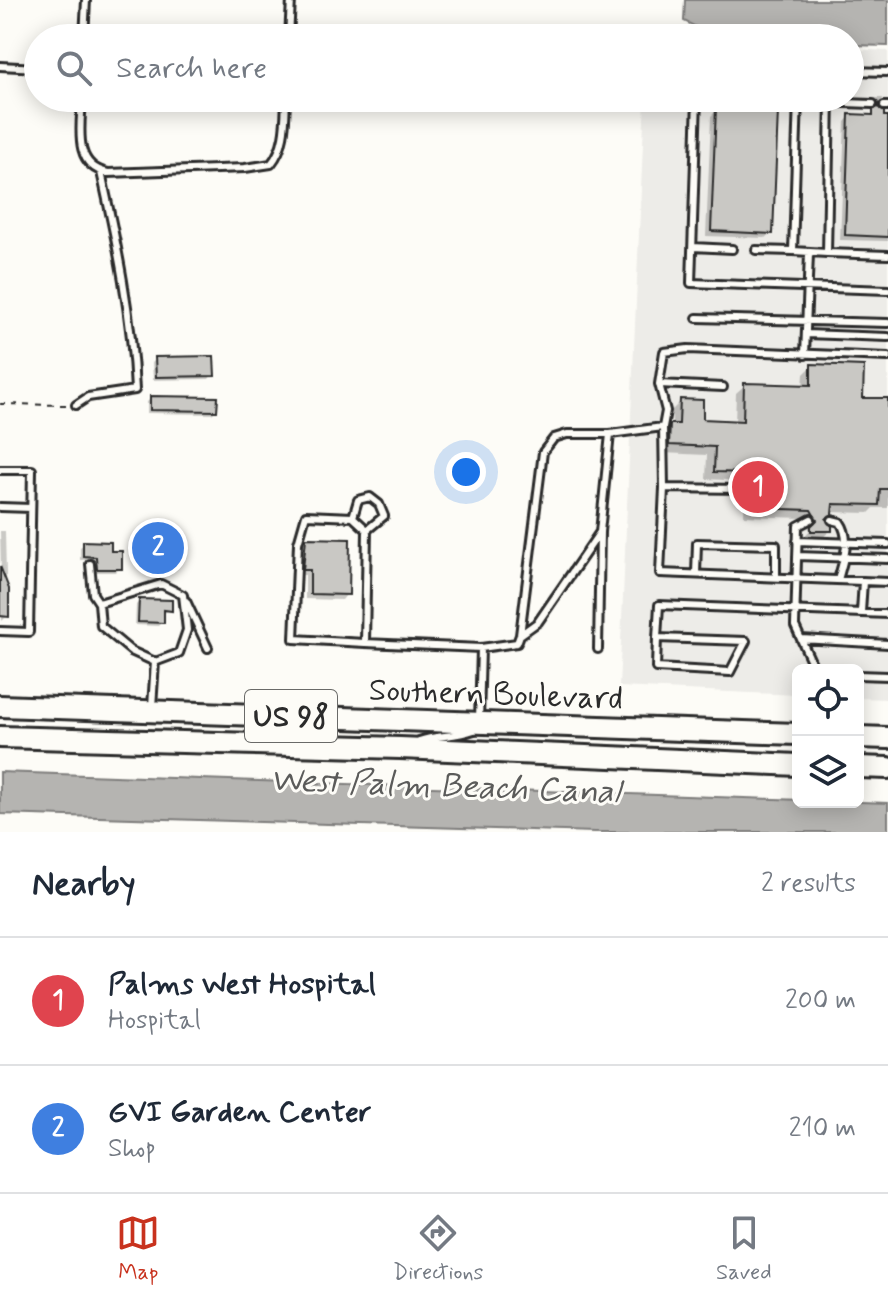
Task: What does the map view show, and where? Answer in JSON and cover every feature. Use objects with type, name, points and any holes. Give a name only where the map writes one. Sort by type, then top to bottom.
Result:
[{"type":"highway","name":"Southern Boulevard","points":[[0,706],[792,734]]},
{"type":"highway","name":"Southern Boulevard","points":[[0,737],[400,748],[792,765]]},
{"type":"highway","points":[[864,737],[888,738]]},
{"type":"highway","points":[[864,767],[888,768]]},
{"type":"lane","points":[[85,24],[86,0]]},
{"type":"lane","points":[[290,24],[291,0]]},
{"type":"lane","points":[[0,66],[24,67]]},
{"type":"lane","points":[[864,71],[888,72]]},
{"type":"lane","points":[[864,103],[873,104]]},
{"type":"lane","points":[[82,112],[81,147],[86,162],[101,172],[245,168],[271,164],[283,142],[285,112]]},
{"type":"lane","points":[[699,112],[691,283],[888,290]]},
{"type":"lane","points":[[793,251],[798,112]]},
{"type":"lane","points":[[827,253],[830,112]]},
{"type":"lane","points":[[76,405],[88,397],[135,390],[133,339],[118,245],[101,172]]},
{"type":"lane","points":[[693,247],[732,249]]},
{"type":"lane","points":[[756,250],[888,255]]},
{"type":"lane","points":[[805,355],[809,254]]},
{"type":"lane","points":[[697,318],[888,323]]},
{"type":"lane","points":[[806,334],[888,337]]},
{"type":"lane","points":[[888,357],[688,349],[664,352],[659,384],[666,411],[663,427],[660,573],[888,582]]},
{"type":"lane","points":[[659,384],[723,387]]},
{"type":"lane","points":[[365,643],[367,530],[353,517],[306,515],[298,543],[294,639],[365,643],[481,648],[517,643],[543,452],[554,438],[567,434],[610,434],[663,427]]},
{"type":"lane","points":[[598,649],[600,532],[610,434]]},
{"type":"lane","points":[[0,470],[32,470],[29,632],[0,631]]},
{"type":"lane","points":[[664,488],[743,489]]},
{"type":"lane","points":[[353,517],[358,500],[370,497],[379,504],[384,516],[367,530]]},
{"type":"lane","points":[[0,507],[31,508]]},
{"type":"lane","points":[[811,519],[798,526],[795,626],[812,664]]},
{"type":"lane","points":[[832,520],[840,522],[846,543],[838,580]]},
{"type":"lane","points":[[520,635],[538,622],[600,532]]},
{"type":"lane","points":[[797,541],[888,544]]},
{"type":"lane","points":[[696,574],[697,543],[776,545],[776,577]]},
{"type":"lane","points":[[797,556],[888,559]]},
{"type":"lane","points":[[90,564],[101,626],[131,651],[155,662],[179,653],[187,630],[183,595]]},
{"type":"lane","points":[[861,612],[863,581]]},
{"type":"lane","points":[[99,603],[161,584],[183,595],[208,648]]},
{"type":"lane","points":[[657,638],[746,641],[730,672],[656,668],[657,638],[659,605],[888,614]]},
{"type":"lane","points":[[801,639],[888,644]]},
{"type":"lane","points":[[400,748],[432,736],[459,735],[474,730],[479,722],[481,648]]},
{"type":"lane","points":[[152,711],[155,662]]},
{"type":"lane","points":[[864,675],[888,676]]},
{"type":"path","points":[[0,404],[76,405]]},
{"type":"shaded area","points":[[685,0],[888,0],[888,46],[864,45],[864,24],[690,24],[684,21]]},
{"type":"shaded area","points":[[864,50],[888,51],[888,699],[864,698],[864,664],[792,664],[792,695],[619,687],[644,112],[864,112]]},
{"type":"shaded area","points":[[0,772],[792,800],[792,808],[864,808],[864,802],[888,803],[888,832],[595,832],[0,814]]},
{"type":"building","points":[[878,107],[884,116],[888,116],[888,237],[845,235],[849,114],[873,115],[873,110]]},
{"type":"building","points":[[716,112],[778,112],[773,234],[711,231]]},
{"type":"building","points":[[214,356],[215,376],[156,377],[155,357]]},
{"type":"building","points":[[811,364],[864,366],[863,398],[888,398],[888,489],[880,489],[879,505],[833,504],[832,514],[826,519],[832,531],[811,531],[817,520],[811,510],[752,508],[753,473],[714,472],[715,447],[669,445],[670,424],[679,424],[680,399],[703,400],[703,419],[743,421],[744,383],[811,385]]},
{"type":"building","points":[[150,396],[218,397],[217,411],[150,410]]},
{"type":"building","points":[[306,538],[350,539],[349,595],[310,594],[310,570],[303,570]]},
{"type":"building","points":[[83,541],[111,542],[111,551],[122,551],[122,569],[97,569],[96,557],[83,556]]},
{"type":"building","points":[[0,566],[9,589],[9,617],[0,616]]},
{"type":"building","points":[[139,599],[172,600],[172,611],[164,610],[164,623],[138,622]]},
{"type":"place","name":"Palms West Hospital","points":[[758,487]]},
{"type":"place","name":"GVI Garden Center","points":[[158,548]]},
{"type":"water label","name":"West Palm Beach Canal","points":[[445,784]]}]
